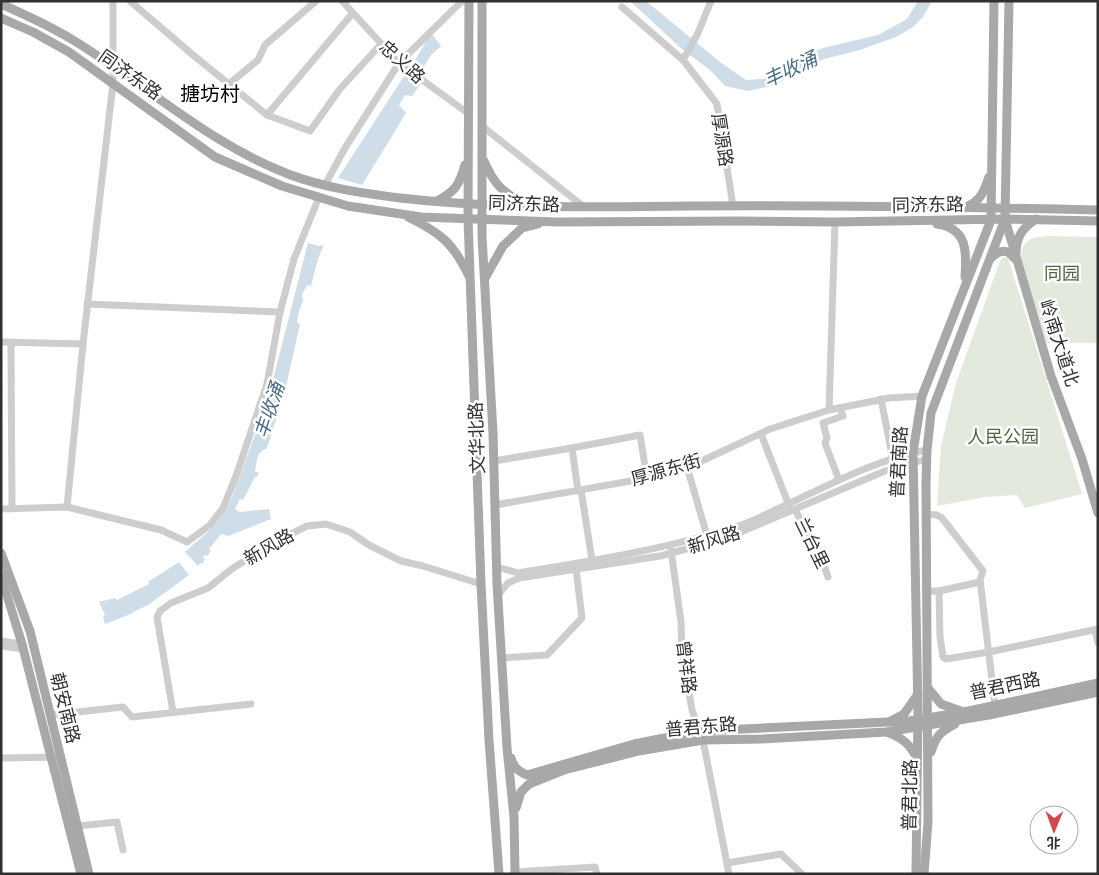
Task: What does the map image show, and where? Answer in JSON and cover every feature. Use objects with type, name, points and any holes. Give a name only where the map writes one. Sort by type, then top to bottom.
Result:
[{"type":"main road","name":"文华北路","points":[[469,1],[468,218],[481,584],[489,740],[499,874]]},
{"type":"main road","name":"文华北路","points":[[482,1],[482,219],[494,461],[498,595],[507,748],[514,817],[515,873]]},
{"type":"main road","name":"岭南大道北","points":[[1008,1],[1005,219],[1051,376],[1082,459],[1098,513]]},
{"type":"main road","name":"同济东路","points":[[1,4],[37,19],[73,40],[224,144],[288,174],[348,191],[468,204],[527,206],[964,207],[1098,210]]},
{"type":"main road","points":[[994,4],[999,40],[1004,40],[1008,32]]},
{"type":"main road","points":[[992,220],[994,4]]},
{"type":"main road","name":"同济东路","points":[[1,18],[33,32],[68,52],[216,157],[282,186],[348,206],[421,216],[546,221],[835,222],[1005,219],[1098,221]]},
{"type":"main road","points":[[437,201],[453,192],[460,182],[468,155]]},
{"type":"main road","points":[[482,155],[492,178],[505,193],[527,206]]},
{"type":"main road","points":[[964,207],[976,203],[984,193],[992,167]]},
{"type":"main road","points":[[401,214],[429,228],[447,241],[459,256],[471,279]]},
{"type":"main road","name":"普君南路","points":[[928,722],[926,514],[927,455],[931,412],[1005,219]]},
{"type":"main road","points":[[1016,260],[1016,245],[1022,230],[1036,219]]},
{"type":"main road","name":"普君南路","points":[[918,724],[913,457],[922,396],[992,220]]},
{"type":"main road","points":[[485,278],[503,246],[522,228],[546,221]]},
{"type":"main road","points":[[919,221],[942,224],[956,230],[963,240],[966,251],[965,287]]},
{"type":"main road","points":[[988,262],[995,253],[1004,251],[1011,254],[1016,260]]},
{"type":"main road","name":"朝安南路","points":[[1,553],[30,631],[50,715],[56,757],[81,874]]},
{"type":"main road","name":"朝安南路","points":[[1,576],[78,826],[89,874]]},
{"type":"main road","name":"普君西路","points":[[964,715],[995,705],[1098,683]]},
{"type":"main road","points":[[928,688],[941,704],[964,715],[939,734],[928,762]]},
{"type":"main road","name":"普君西路","points":[[918,724],[1098,692]]},
{"type":"main road","points":[[917,759],[906,742],[886,728],[904,714],[918,693]]},
{"type":"main road","name":"普君北路","points":[[924,874],[928,822],[928,722]]},
{"type":"main road","name":"普君东路","points":[[528,779],[702,736],[762,740],[918,724]]},
{"type":"main road","name":"普君北路","points":[[916,874],[918,724]]},
{"type":"main road","points":[[507,748],[514,767],[528,779],[521,792],[514,817]]},
{"type":"street","points":[[67,507],[87,304],[113,83],[113,1]]},
{"type":"street","points":[[130,1],[267,115],[310,131],[340,89],[381,44]]},
{"type":"street","points":[[229,84],[258,60],[265,44],[316,1]]},
{"type":"street","name":"忠义路","points":[[342,1],[400,65],[469,114]]},
{"type":"street","points":[[325,186],[345,148],[400,65],[462,1]]},
{"type":"street","points":[[683,60],[698,33],[711,1]]},
{"type":"street","name":"厚源路","points":[[622,7],[683,60],[717,104],[733,206]]},
{"type":"street","points":[[267,115],[352,14]]},
{"type":"street","points":[[482,126],[584,207]]},
{"type":"street","points":[[1,509],[67,507],[161,530],[187,542],[210,525],[223,508],[255,422],[267,384],[280,312],[294,259],[319,197]]},
{"type":"street","points":[[835,222],[829,410],[881,400],[922,396]]},
{"type":"street","points":[[87,304],[280,312]]},
{"type":"street","points":[[1,342],[83,344]]},
{"type":"street","points":[[11,342],[12,508]]},
{"type":"street","points":[[881,400],[893,460]]},
{"type":"street","points":[[839,480],[825,443],[827,438],[823,423],[843,416],[840,408]]},
{"type":"street","name":"厚源东街","points":[[495,506],[647,478],[687,467],[770,429],[829,410]]},
{"type":"street","points":[[494,461],[640,434],[647,478]]},
{"type":"street","name":"兰台里","points":[[761,434],[792,508],[819,552],[828,577]]},
{"type":"street","points":[[572,448],[592,560]]},
{"type":"street","name":"新风路","points":[[792,508],[839,480],[893,460],[927,455]]},
{"type":"street","name":"新风路","points":[[498,595],[508,583],[519,578],[576,569],[671,549],[708,539],[885,471],[913,457]]},
{"type":"street","points":[[687,467],[708,539]]},
{"type":"street","name":"普君南路","points":[[926,514],[937,515],[942,518],[983,571],[980,582],[995,705]]},
{"type":"street","name":"新风路","points":[[173,712],[158,626],[160,611],[171,603],[208,588],[233,568],[281,538],[307,526],[326,524],[342,529],[401,561],[481,584]]},
{"type":"street","name":"新风路","points":[[497,567],[518,573],[651,550],[671,549]]},
{"type":"street","name":"曾祥路","points":[[671,549],[681,622],[682,652],[692,710],[702,736],[729,874]]},
{"type":"street","points":[[502,658],[546,655],[582,618],[576,569]]},
{"type":"street","points":[[926,591],[939,591],[980,582]]},
{"type":"street","points":[[939,591],[940,637],[943,657],[946,659],[1096,630],[1098,643]]},
{"type":"street","points":[[1,641],[22,646]]},
{"type":"street","points":[[1,646],[22,646]]},
{"type":"street","points":[[50,715],[123,707],[132,717],[252,704]]},
{"type":"street","points":[[1,758],[56,757]]},
{"type":"street","points":[[78,826],[117,822],[123,850]]},
{"type":"street","points":[[727,863],[781,854],[802,874]]},
{"type":"street","points":[[515,873],[595,867],[597,874]]},
{"type":"green space","name":"同园","points":[[1049,236],[1098,237],[1098,343],[1047,343],[1021,268],[1021,253],[1025,243],[1029,240]]},
{"type":"green space","name":"人民公园","points":[[1003,257],[1008,258],[1082,494],[1025,508],[1017,495],[985,497],[937,506],[941,446],[956,383]]},
{"type":"water","name":"丰收涌","points":[[630,1],[646,1],[720,62],[746,80],[763,79],[776,66],[823,48],[878,35],[907,19],[918,1],[932,1],[923,17],[913,27],[896,37],[860,50],[824,59],[800,69],[775,85],[748,91],[725,86],[710,70],[682,49]]},
{"type":"water","points":[[431,33],[441,46],[431,55],[420,73],[411,67]]},
{"type":"water","points":[[406,73],[420,85],[412,96],[405,95],[399,105],[406,113],[362,185],[338,178]]},
{"type":"water","name":"丰收涌","points":[[308,243],[319,246],[324,245],[311,286],[307,285],[302,295],[303,301],[297,323],[300,324],[285,391],[267,448],[261,452],[258,458],[255,471],[259,473],[243,500],[240,499],[235,509],[240,512],[269,509],[271,519],[228,536],[221,534],[209,549],[211,551],[207,556],[203,557],[205,559],[202,564],[200,563],[198,566],[185,552],[213,527],[224,513],[232,497],[268,399]]},
{"type":"water","points":[[179,562],[189,575],[148,605],[105,624],[103,616],[105,615],[99,602],[115,598],[117,600],[149,584],[148,582]]},
{"type":"district","name":"搪坊村","points":[[210,94]]}]
